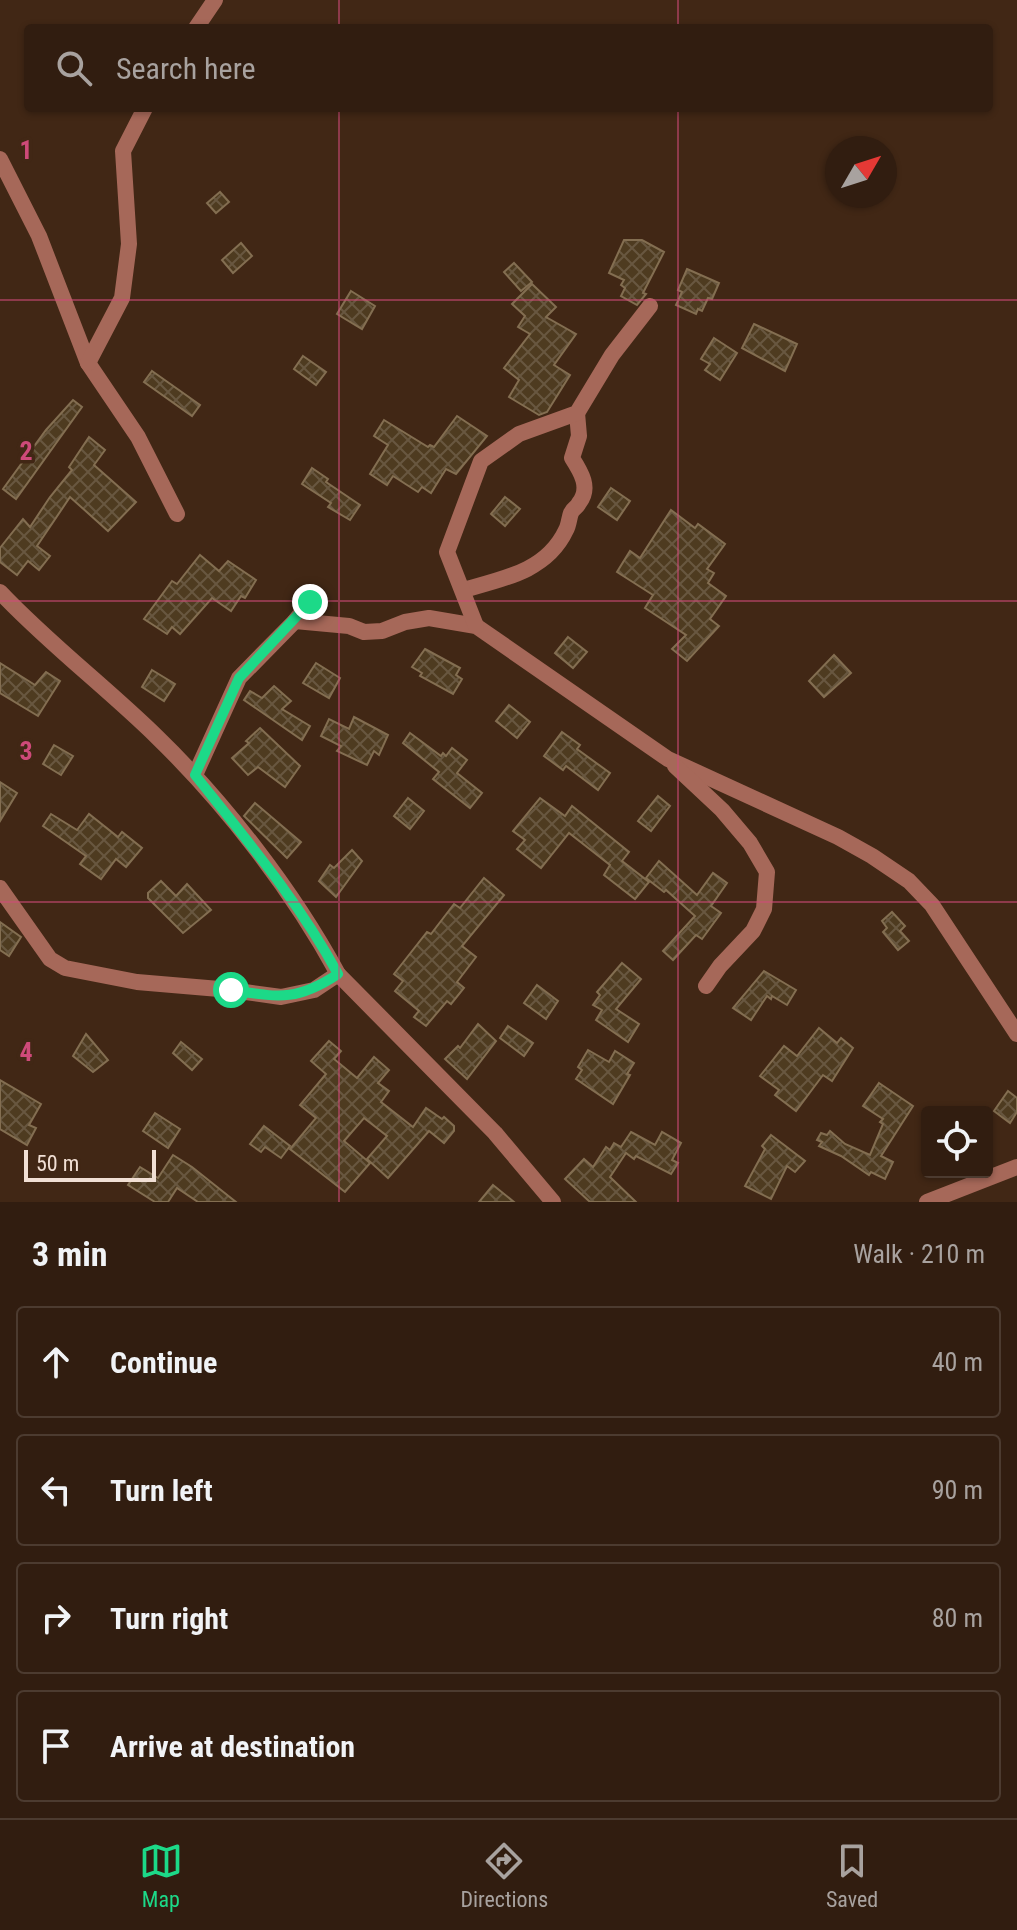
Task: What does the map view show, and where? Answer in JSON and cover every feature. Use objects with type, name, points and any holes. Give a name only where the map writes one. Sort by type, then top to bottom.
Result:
[{"type":"street","points":[[199,24],[215,0]]},
{"type":"street","points":[[88,363],[122,298],[129,244],[123,151],[143,112]]},
{"type":"street","points":[[0,159],[39,236],[88,363],[138,437],[177,514]]},
{"type":"street","points":[[463,590],[538,565],[556,547],[567,529],[572,511],[581,502],[585,488],[582,474],[572,458],[579,436],[577,413],[612,355],[650,306]]},
{"type":"street","points":[[476,626],[447,552],[481,461],[519,434],[577,413]]},
{"type":"street","points":[[0,592],[195,775],[269,868],[321,943],[338,974],[495,1133],[553,1202]]},
{"type":"street","points":[[195,775],[239,678],[310,602]]},
{"type":"street","points":[[295,621],[349,626],[364,632],[382,631],[405,622],[429,618],[476,626],[668,759],[722,810],[750,843],[767,872],[764,909],[753,931],[706,986]]},
{"type":"street","points":[[668,759],[838,837],[909,881],[932,905],[993,1002],[1017,1034]]},
{"type":"street","points":[[0,888],[50,959],[78,972],[137,982],[281,997],[314,990],[338,974]]},
{"type":"street","points":[[927,1202],[1017,1167]]},
{"type":"building","points":[[220,192],[229,202],[216,213],[207,203]]},
{"type":"building","points":[[624,240],[642,240],[664,252],[643,293],[646,294],[637,305],[621,296],[625,288],[621,285],[624,280],[609,273]]},
{"type":"building","points":[[241,243],[252,256],[233,273],[222,260]]},
{"type":"building","points":[[514,263],[532,282],[521,291],[504,272]]},
{"type":"building","points":[[687,269],[719,283],[712,299],[708,298],[702,311],[698,309],[696,314],[676,305],[682,292],[678,290]]},
{"type":"building","points":[[532,284],[556,307],[546,317],[576,334],[554,365],[570,375],[547,412],[539,415],[509,397],[519,380],[504,368],[530,334],[518,327],[525,316],[512,304]]},
{"type":"building","points":[[351,291],[375,306],[362,329],[337,314]]},
{"type":"building","points":[[754,324],[797,344],[785,371],[742,348]]},
{"type":"building","points":[[714,338],[737,353],[720,380],[705,370],[710,364],[701,359]]},
{"type":"building","points":[[303,356],[326,372],[316,385],[294,369]]},
{"type":"building","points":[[152,371],[200,405],[192,416],[144,382]]},
{"type":"building","points":[[73,400],[82,407],[16,499],[3,489],[46,430]]},
{"type":"building","points":[[457,416],[487,436],[456,474],[446,469],[431,493],[422,487],[418,492],[393,476],[387,485],[370,474],[388,445],[374,436],[384,420],[428,447],[434,447]]},
{"type":"building","points":[[89,437],[105,450],[94,465],[136,502],[108,531],[70,497],[37,546],[50,556],[39,570],[28,561],[17,575],[0,562],[0,548],[23,519],[30,527],[72,470],[69,467]]},
{"type":"building","points":[[312,468],[328,479],[326,482],[360,505],[350,520],[328,507],[331,503],[302,484]]},
{"type":"building","points":[[611,488],[630,501],[617,520],[598,507]]},
{"type":"building","points":[[505,497],[520,509],[505,526],[491,514]]},
{"type":"building","points":[[671,510],[695,528],[698,524],[725,544],[707,569],[714,573],[708,583],[726,596],[710,619],[719,626],[687,661],[672,649],[686,635],[645,608],[653,595],[617,572],[630,551],[640,558]]},
{"type":"building","points":[[200,555],[219,571],[228,561],[256,580],[245,598],[241,596],[231,611],[212,598],[180,634],[172,627],[167,634],[144,619],[172,581],[177,584]]},
{"type":"building","points":[[568,637],[587,652],[573,668],[555,653]]},
{"type":"building","points":[[425,649],[460,668],[456,675],[462,679],[453,694],[420,676],[422,673],[412,667]]},
{"type":"building","points":[[834,655],[851,673],[824,697],[809,681]]},
{"type":"building","points":[[0,663],[35,685],[46,672],[60,681],[38,716],[0,693]]},
{"type":"building","points":[[316,663],[340,678],[329,698],[303,683]]},
{"type":"building","points":[[152,670],[175,684],[164,701],[142,687]]},
{"type":"building","points":[[274,686],[291,701],[282,709],[310,726],[302,740],[244,700],[250,691],[262,698]]},
{"type":"building","points":[[509,705],[530,722],[517,738],[496,721]]},
{"type":"building","points":[[354,717],[388,735],[379,755],[374,751],[367,765],[337,751],[341,746],[321,736],[329,719],[349,729]]},
{"type":"building","points":[[260,728],[300,766],[285,787],[258,767],[248,775],[232,758]]},
{"type":"building","points":[[562,732],[580,745],[577,749],[610,773],[598,790],[566,766],[563,770],[544,756]]},
{"type":"building","points":[[410,733],[441,756],[443,753],[446,756],[452,748],[467,760],[457,773],[482,793],[470,808],[433,779],[439,772],[403,743]]},
{"type":"building","points":[[54,745],[73,756],[61,775],[43,764]]},
{"type":"building","points":[[0,782],[17,793],[0,821]]},
{"type":"building","points":[[658,796],[670,806],[651,831],[638,821]]},
{"type":"building","points":[[408,798],[424,811],[410,829],[394,816]]},
{"type":"building","points":[[540,798],[565,816],[572,806],[629,852],[622,861],[649,882],[635,899],[604,875],[610,865],[569,833],[541,868],[517,849],[525,840],[513,831]]},
{"type":"building","points":[[255,803],[301,842],[287,858],[244,816]]},
{"type":"building","points":[[51,814],[77,830],[89,814],[118,837],[122,832],[142,848],[126,867],[116,859],[101,879],[80,864],[86,856],[43,826]]},
{"type":"building","points":[[352,850],[362,861],[336,897],[319,881],[330,865],[334,868]]},
{"type":"building","points":[[659,861],[697,895],[713,873],[727,883],[711,906],[721,913],[702,939],[696,935],[673,960],[663,951],[695,916],[666,890],[664,892],[646,878]]},
{"type":"building","points":[[484,878],[504,895],[462,946],[476,957],[457,982],[464,988],[451,1004],[447,1001],[426,1026],[414,1017],[419,1011],[395,991],[403,981],[394,974],[427,932],[431,934],[454,904],[460,908]]},
{"type":"building","points":[[161,881],[176,896],[187,884],[211,910],[183,933],[148,898],[148,893]]},
{"type":"building","points":[[892,912],[905,926],[900,931],[909,941],[898,950],[883,932],[887,928],[882,921]]},
{"type":"building","points":[[0,922],[21,937],[9,956],[0,950]]},
{"type":"building","points":[[622,963],[641,979],[616,1009],[639,1024],[628,1042],[596,1020],[602,1010],[593,1005],[600,995],[597,992]]},
{"type":"building","points":[[764,971],[796,990],[787,1005],[767,996],[751,1020],[733,1008]]},
{"type":"building","points":[[537,985],[558,1001],[546,1019],[524,1003]]},
{"type":"building","points":[[478,1024],[496,1041],[467,1079],[445,1059],[458,1046],[460,1048]]},
{"type":"building","points":[[508,1026],[533,1043],[524,1056],[500,1038]]},
{"type":"building","points":[[819,1028],[837,1043],[841,1038],[853,1048],[832,1081],[823,1075],[796,1111],[775,1095],[779,1090],[760,1076],[784,1046],[797,1056]]},
{"type":"building","points":[[86,1034],[108,1060],[93,1072],[73,1056]]},
{"type":"building","points":[[329,1041],[341,1051],[334,1059],[357,1078],[374,1057],[389,1070],[378,1083],[389,1091],[381,1102],[413,1127],[426,1108],[442,1119],[444,1117],[454,1126],[454,1131],[444,1143],[429,1131],[388,1178],[367,1159],[387,1136],[364,1118],[344,1141],[370,1163],[345,1192],[290,1149],[316,1118],[300,1105],[326,1074],[311,1061]]},
{"type":"building","points":[[181,1042],[202,1059],[192,1070],[173,1053]]},
{"type":"building","points":[[588,1050],[609,1062],[615,1051],[634,1063],[613,1104],[576,1079],[582,1070],[578,1067]]},
{"type":"building","points":[[0,1080],[41,1104],[29,1125],[36,1128],[27,1145],[0,1129]]},
{"type":"building","points":[[879,1083],[913,1106],[881,1156],[893,1162],[885,1179],[871,1172],[869,1175],[819,1146],[822,1142],[817,1140],[821,1133],[827,1135],[830,1131],[845,1144],[870,1155],[883,1119],[863,1106]]},
{"type":"building","points":[[1008,1091],[1017,1098],[1017,1112],[1010,1123],[994,1111]]},
{"type":"building","points":[[155,1113],[180,1129],[168,1148],[143,1131]]},
{"type":"building","points":[[264,1126],[290,1146],[281,1158],[265,1147],[261,1152],[250,1144]]},
{"type":"building","points":[[631,1132],[655,1145],[662,1132],[681,1143],[672,1160],[678,1163],[671,1174],[626,1153],[610,1177],[636,1202],[590,1202],[565,1179],[584,1159],[593,1167],[606,1147],[610,1150],[614,1143],[621,1147]]},
{"type":"building","points":[[771,1135],[805,1161],[795,1172],[787,1166],[771,1199],[745,1186],[765,1149],[762,1146]]},
{"type":"building","points":[[173,1155],[236,1202],[198,1202],[177,1188],[168,1202],[155,1202],[128,1185],[140,1167],[158,1178]]},
{"type":"building","points":[[493,1185],[514,1202],[479,1202]]},
{"type":"route","points":[[231,990],[281,997],[314,990],[338,974],[321,943],[269,868],[195,775],[239,678],[310,602]]}]
